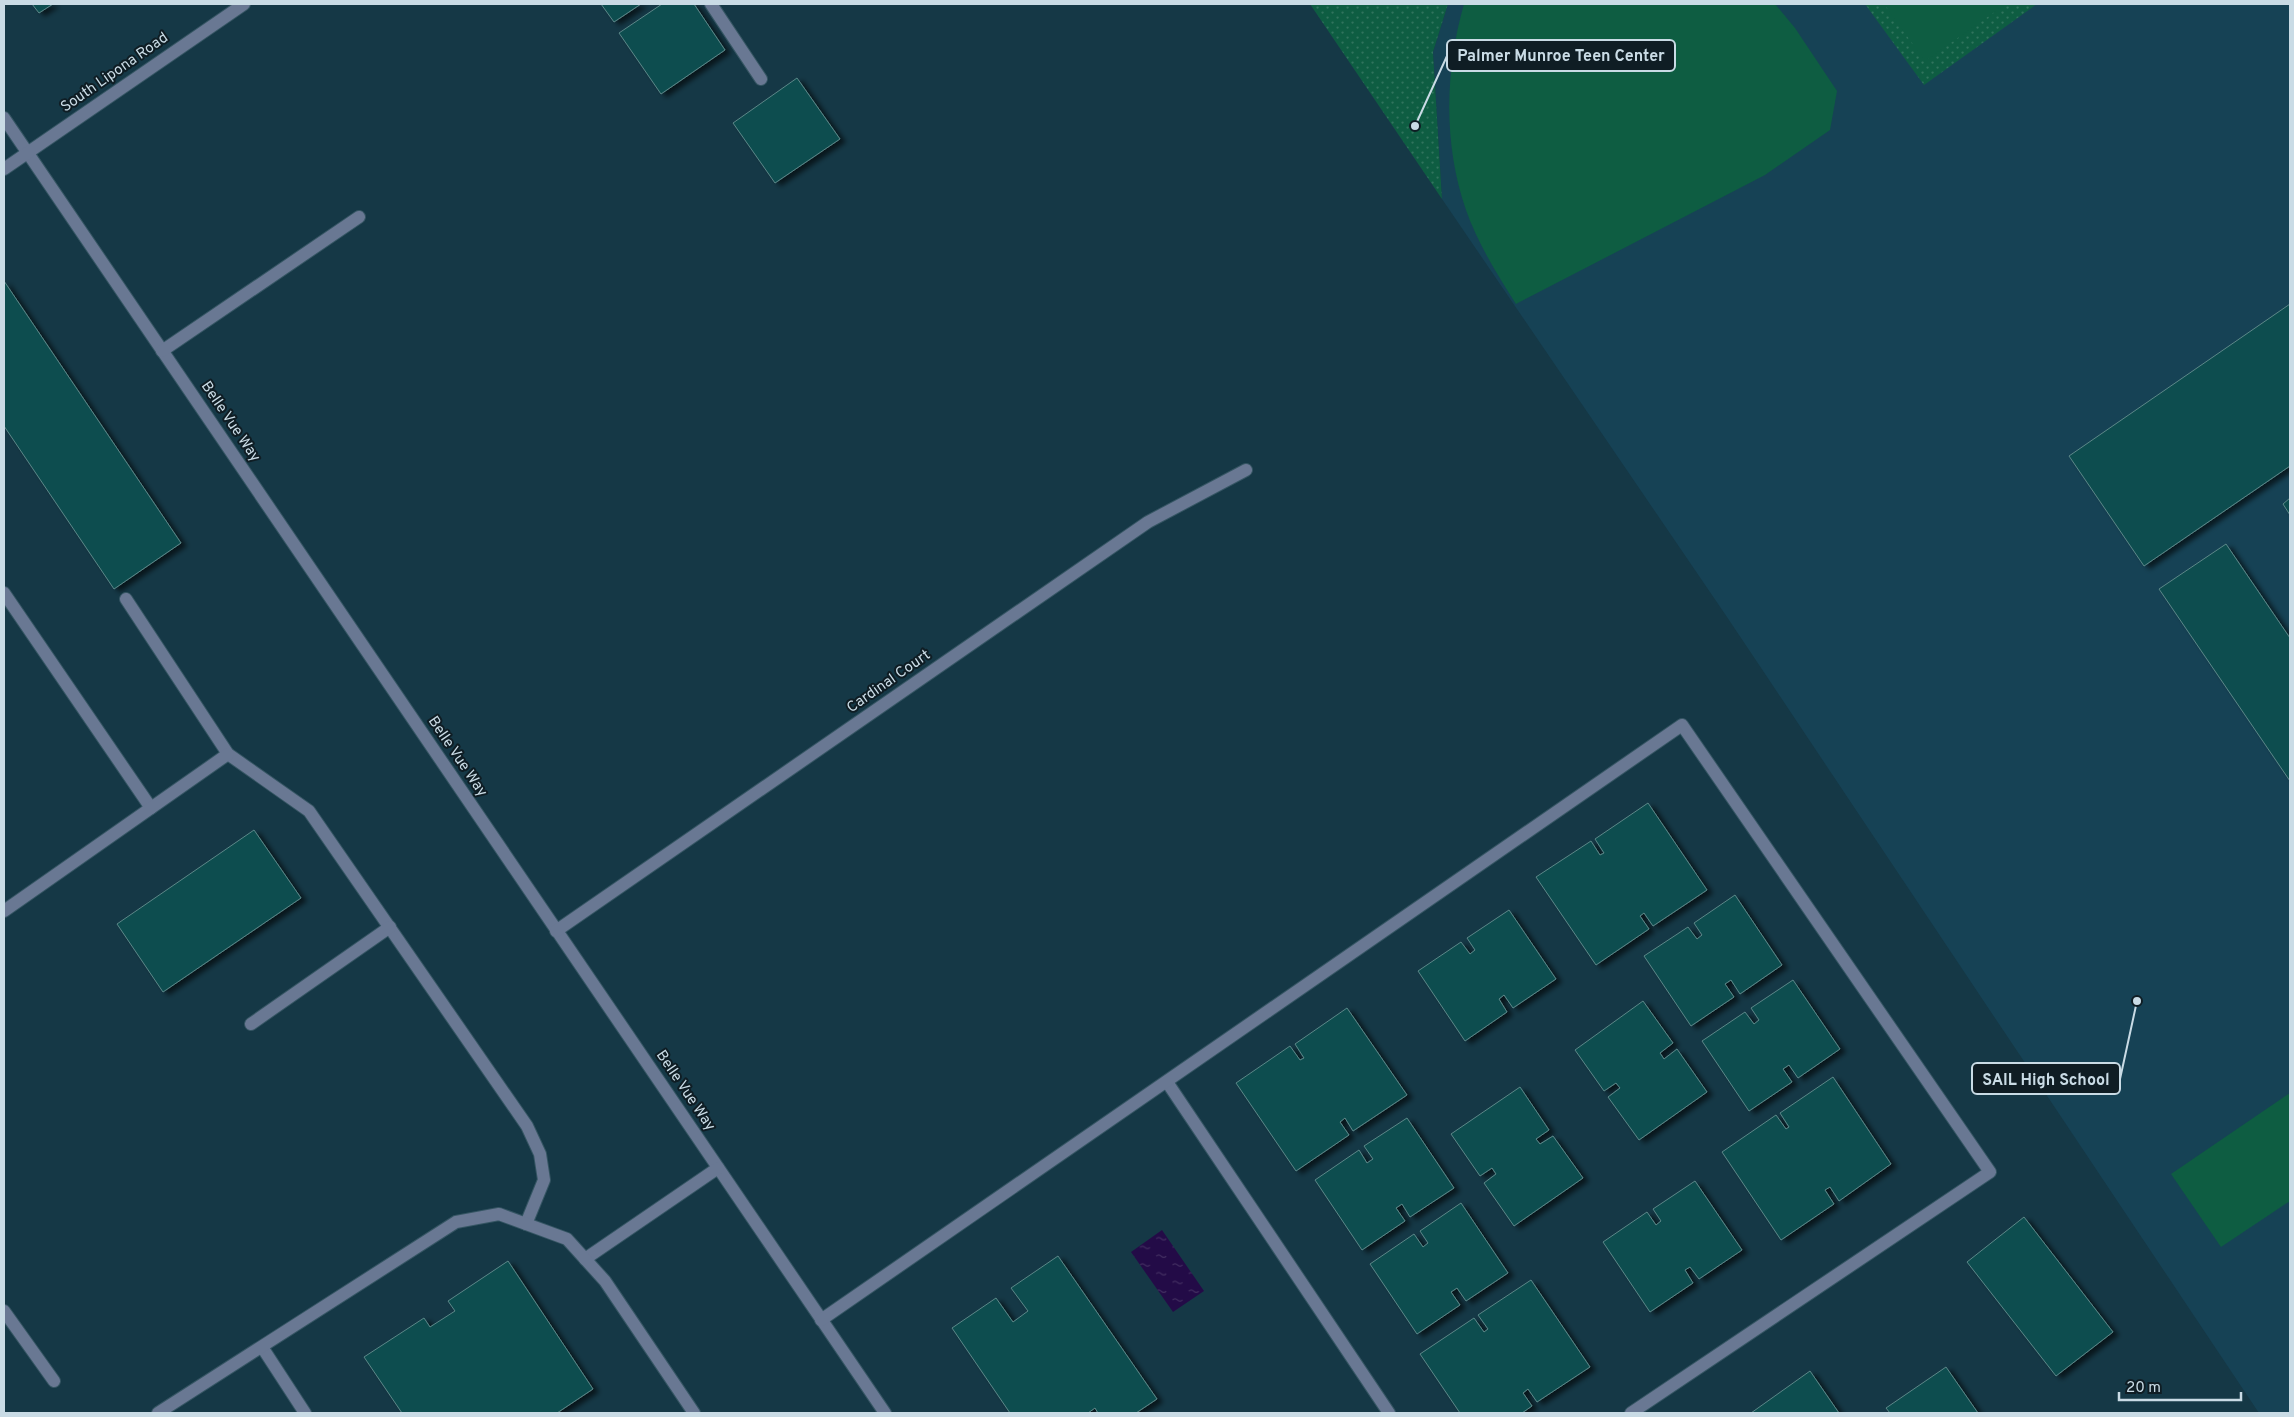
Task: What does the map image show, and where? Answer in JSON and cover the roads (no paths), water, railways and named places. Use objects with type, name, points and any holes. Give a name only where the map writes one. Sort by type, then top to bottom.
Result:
[{"type":"street","name":"South Lipona Road","points":[[4,168],[244,4]]},
{"type":"street","points":[[711,4],[761,79]]},
{"type":"street","name":"Belle Vue Way","points":[[4,118],[885,1413]]},
{"type":"street","points":[[162,351],[359,217]]},
{"type":"street","name":"Cardinal Court","points":[[556,931],[1148,522],[1246,470]]},
{"type":"street","points":[[4,593],[151,808]]},
{"type":"street","points":[[126,599],[228,754],[309,811],[527,1126],[540,1154],[544,1180],[526,1224]]},
{"type":"street","points":[[821,1320],[1682,725],[1990,1172],[1631,1413]]},
{"type":"street","points":[[4,911],[228,754]]},
{"type":"street","points":[[251,1024],[390,927]]},
{"type":"street","points":[[1166,1082],[1389,1413]]},
{"type":"street","points":[[585,1259],[718,1168]]},
{"type":"street","points":[[158,1413],[456,1222],[499,1214],[567,1239],[605,1282],[694,1413]]},
{"type":"street","points":[[4,1311],[54,1381]]},
{"type":"street","points":[[262,1347],[305,1413]]},
{"type":"water","points":[[1162,1230],[1204,1291],[1173,1312],[1131,1252]]},
{"type":"place","name":"Palmer Munroe Teen Center","points":[[1415,126]]},
{"type":"place","name":"SAIL High School","points":[[2137,1001]]}]
